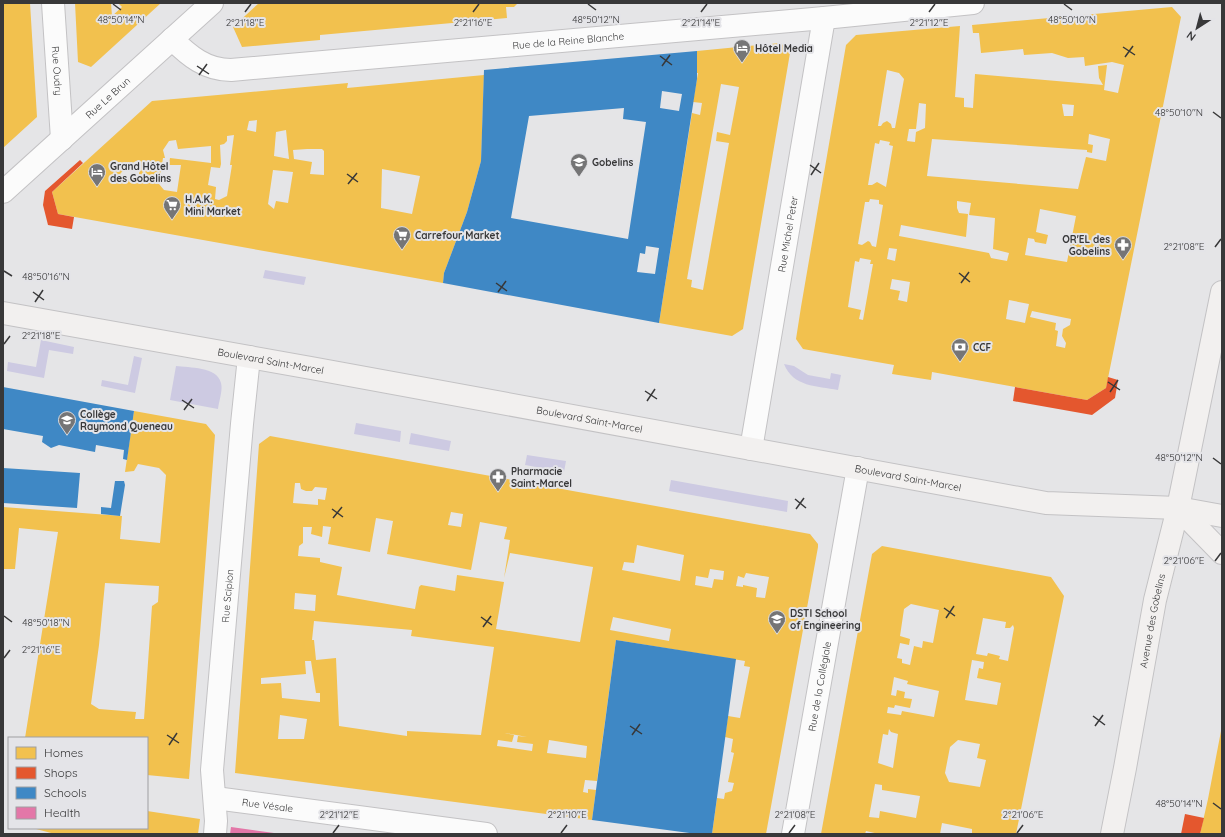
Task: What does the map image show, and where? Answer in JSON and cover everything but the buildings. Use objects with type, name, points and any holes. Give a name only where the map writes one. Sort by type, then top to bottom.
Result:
[{"type":"main road","name":"Avenue des Gobelins","points":[[1112,834],[1155,600],[1178,508],[1222,292]]},
{"type":"main road","name":"Boulevard Saint-Marcel","points":[[3,313],[1046,503],[1178,508],[1222,516]]},
{"type":"main road","points":[[1178,508],[1222,553]]},
{"type":"street","name":"Rue Oudry","points":[[53,3],[62,139]]},
{"type":"street","name":"Rue Le Brun","points":[[3,192],[212,3]]},
{"type":"street","name":"Rue de la Reine Blanche","points":[[172,39],[187,54],[208,67],[220,70],[231,70],[824,18],[973,3]]},
{"type":"street","name":"Rue Michel Peter","points":[[751,450],[824,18]]},
{"type":"street","name":"Rue Scipion","points":[[215,834],[215,798],[212,770],[249,357]]},
{"type":"street","name":"Rue de la Collégiale","points":[[793,834],[858,468]]},
{"type":"street","name":"Rue Vésale","points":[[215,798],[486,834]]},
{"type":"shaded area","points":[[265,270],[306,277],[304,285],[263,278]]},
{"type":"shaded area","points":[[41,340],[74,347],[73,354],[49,350],[44,378],[7,371],[8,362],[36,367]]},
{"type":"shaded area","points":[[134,356],[142,358],[135,393],[101,386],[102,380],[128,385]]},
{"type":"shaded area","points":[[784,364],[794,366],[808,375],[830,379],[831,373],[841,375],[838,390],[806,384],[793,377],[788,372]]},
{"type":"shaded area","points":[[176,366],[202,369],[214,373],[218,377],[222,389],[218,409],[170,400]]},
{"type":"shaded area","points":[[356,423],[401,431],[400,442],[354,434]]},
{"type":"shaded area","points":[[411,433],[451,441],[449,451],[409,444]]},
{"type":"shaded area","points":[[527,455],[566,461],[564,472],[525,465]]},
{"type":"shaded area","points":[[671,480],[788,501],[787,512],[669,491]]},
{"type":"place","name":"Hôtel Media","points":[[742,63]]},
{"type":"place","name":"Gobelins","points":[[579,177]]},
{"type":"place","name":"Grand Hôtel des Gobelins","points":[[97,187]]},
{"type":"place","name":"H.A.K. Mini Market","points":[[172,220]]},
{"type":"place","name":"Carrefour Market","points":[[402,250]]},
{"type":"place","name":"OR'EL des Gobelins","points":[[1123,260]]},
{"type":"place","name":"CCF","points":[[960,362]]},
{"type":"place","name":"Collège Raymond Queneau","points":[[67,435]]},
{"type":"place","name":"Pharmacie Saint-Marcel","points":[[498,492]]},
{"type":"place","name":"DSTI School of Engineering","points":[[777,634]]}]
